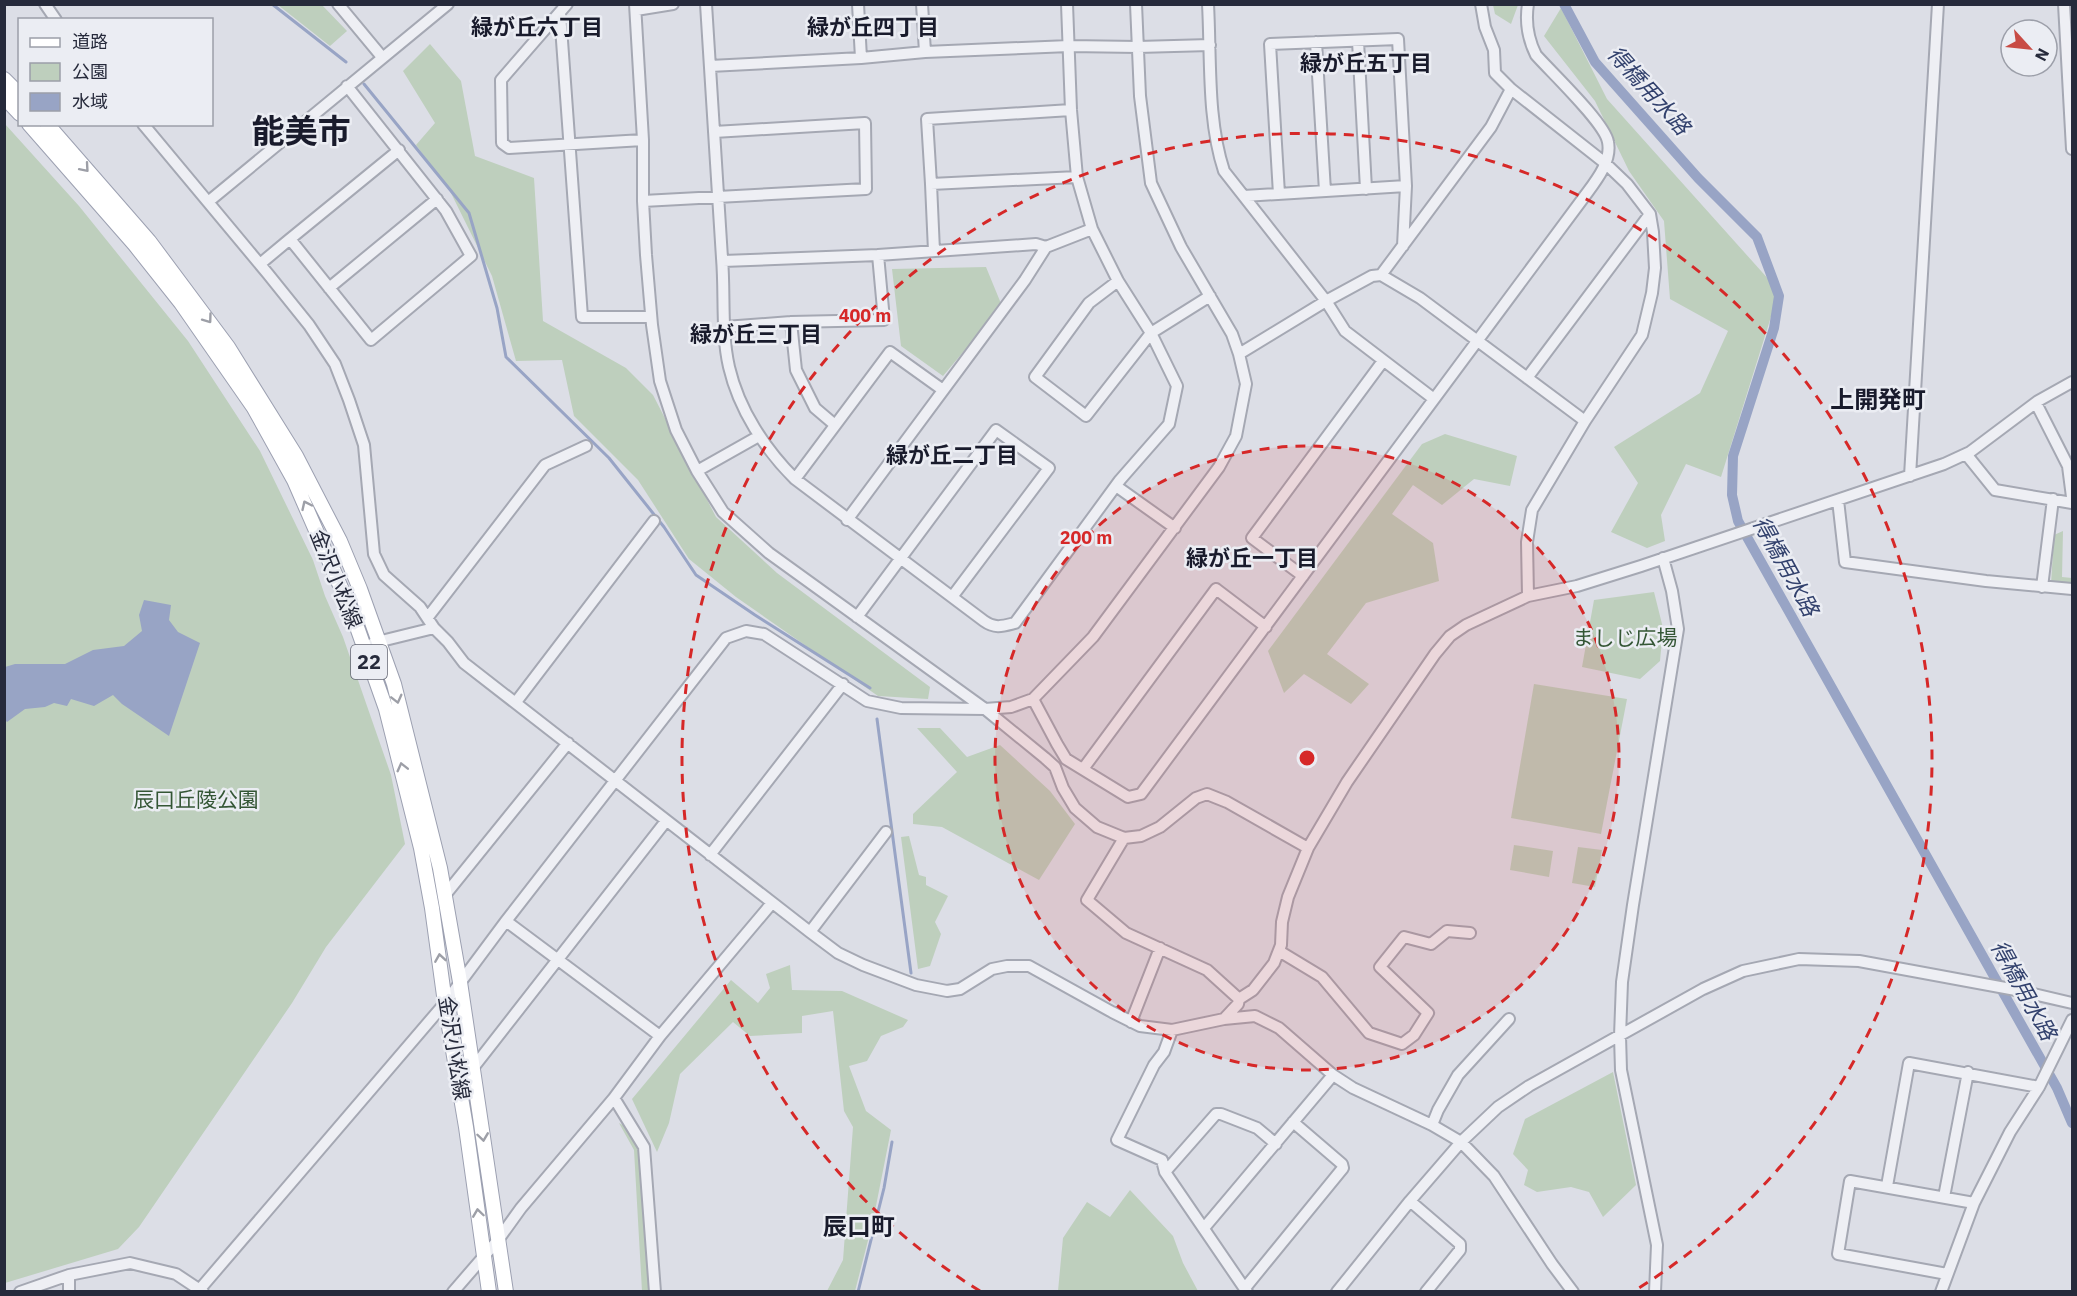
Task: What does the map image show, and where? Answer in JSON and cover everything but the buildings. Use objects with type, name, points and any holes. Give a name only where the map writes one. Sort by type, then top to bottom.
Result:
[{"type":"main road","points":[[4,79],[18,93]]},
{"type":"main road","points":[[4,97],[18,112]]},
{"type":"main road","name":"金沢小松線","points":[[31,126],[142,253],[181,303],[254,408],[303,500],[348,602],[386,709],[421,848],[442,970],[489,1292]]},
{"type":"main road","name":"金沢小松線","points":[[48,126],[156,250],[228,347],[296,456],[340,541],[394,684],[440,868],[460,982],[506,1292]]},
{"type":"street","points":[[45,4],[55,18]]},
{"type":"street","points":[[338,4],[382,57]]},
{"type":"street","points":[[208,202],[448,4]]},
{"type":"street","points":[[672,4],[635,7],[643,140],[643,201],[651,317],[660,381],[676,430],[697,471],[723,512],[770,553],[985,709],[1055,767],[1063,788],[1075,808],[1110,833],[1124,837],[1141,837],[1160,827],[1196,798],[1207,795],[1227,802],[1308,848]]},
{"type":"street","points":[[706,4],[723,261],[725,327],[729,367],[742,403],[759,436],[775,459],[795,480],[990,625],[1002,627],[1015,623],[1116,486],[1169,424],[1177,386],[1151,333],[1118,281],[1092,229],[1077,177],[1071,110],[1067,4]]},
{"type":"street","points":[[858,4],[861,58]]},
{"type":"street","points":[[922,4],[924,52]]},
{"type":"street","points":[[20,1292],[69,1275],[130,1263],[176,1274],[202,1290],[445,1003],[726,638],[746,631],[764,634],[867,701],[901,708],[985,709],[1011,707],[1034,699],[1093,637],[1219,467],[1236,436],[1246,384],[1232,334],[1180,247],[1151,183],[1140,96],[1136,4]]},
{"type":"street","points":[[1208,4],[1214,125],[1218,153],[1224,171],[1326,301],[1346,331],[1434,399]]},
{"type":"street","points":[[1481,4],[1485,27],[1494,50],[1495,73],[1511,89],[1605,163],[1627,184],[1650,214],[1653,232],[1655,268],[1642,334],[1585,421],[1532,510],[1527,542],[1528,596]]},
{"type":"street","points":[[1034,699],[1066,759],[1128,797],[1142,794],[1584,197],[1605,163],[1608,140],[1595,119],[1536,56],[1530,42],[1527,22],[1528,4]]},
{"type":"street","points":[[1910,476],[1938,4]]},
{"type":"street","points":[[2064,4],[2073,149]]},
{"type":"street","points":[[563,9],[501,80],[502,143],[509,148],[643,140]]},
{"type":"street","points":[[563,9],[582,317],[651,317]]},
{"type":"street","points":[[1279,194],[1270,44],[1398,39],[1406,186],[1403,246]]},
{"type":"street","points":[[1358,40],[1366,189]]},
{"type":"street","points":[[1316,42],[1326,191]]},
{"type":"street","points":[[710,66],[861,58],[924,52],[1069,46],[1210,45]]},
{"type":"street","points":[[291,239],[371,340],[471,256],[446,211],[347,86]]},
{"type":"street","points":[[1381,275],[1491,127],[1511,89]]},
{"type":"street","points":[[934,251],[927,119],[1071,110]]},
{"type":"street","points":[[643,201],[866,189],[865,123],[714,132]]},
{"type":"street","points":[[145,126],[260,264],[309,326],[335,364],[350,400],[364,446],[374,554],[384,575],[420,607],[434,628],[464,663],[810,932],[838,953],[862,965],[916,985],[947,991],[960,989],[992,969],[1029,966],[1140,1026],[1172,1030],[1224,1018],[1255,1016],[1279,1029],[1333,1075],[1353,1088],[1432,1125],[1461,1142],[1494,1176],[1573,1292]]},
{"type":"street","points":[[260,264],[399,150]]},
{"type":"street","points":[[931,184],[1077,177]]},
{"type":"street","points":[[1244,196],[1406,186]]},
{"type":"street","points":[[329,288],[437,199]]},
{"type":"street","points":[[1527,378],[1650,214]]},
{"type":"street","points":[[847,520],[1025,280],[1046,247],[1092,229]]},
{"type":"street","points":[[723,261],[878,255],[1036,244],[1046,247]]},
{"type":"street","points":[[725,327],[791,322],[884,320],[878,255]]},
{"type":"street","points":[[1239,354],[1326,301],[1372,276],[1381,275],[1420,298],[1585,421]]},
{"type":"street","points":[[1118,281],[1089,303],[1035,377],[1086,416],[1151,333],[1210,296]]},
{"type":"street","points":[[791,322],[796,370],[815,408],[835,425]]},
{"type":"street","points":[[795,480],[890,352],[943,390]]},
{"type":"street","points":[[1303,576],[1252,538],[1383,361]]},
{"type":"street","points":[[1224,1018],[1238,1004],[1239,999],[1253,990],[1264,978],[1274,963],[1281,945],[1282,922],[1288,897],[1308,848],[1347,782],[1435,654],[1450,636],[1466,625],[1528,596],[1577,586],[1944,464],[1966,454],[2036,403],[2073,382]]},
{"type":"street","points":[[2036,403],[2070,465],[2073,497]]},
{"type":"street","points":[[857,617],[996,430],[1049,468],[952,597]]},
{"type":"street","points":[[697,471],[759,436]]},
{"type":"street","points":[[428,617],[545,465],[586,446]]},
{"type":"street","points":[[1966,454],[1995,490],[2073,503]]},
{"type":"street","points":[[1116,486],[1175,528]]},
{"type":"street","points":[[2042,587],[2053,499]]},
{"type":"street","points":[[1838,500],[1845,562],[1986,581],[2073,589]]},
{"type":"street","points":[[516,702],[654,521]]},
{"type":"street","points":[[1655,1292],[1657,1245],[1621,1070],[1620,1036],[1622,982],[1678,629],[1672,591],[1663,558]]},
{"type":"street","points":[[1083,769],[1216,589],[1266,627]]},
{"type":"street","points":[[363,646],[434,628]]},
{"type":"street","points":[[710,855],[843,684]]},
{"type":"street","points":[[445,896],[568,743]]},
{"type":"street","points":[[473,1068],[666,821]]},
{"type":"street","points":[[810,932],[886,832]]},
{"type":"street","points":[[1124,837],[1087,900],[1126,933],[1207,970],[1239,999]]},
{"type":"street","points":[[453,1292],[614,1098],[660,1036],[772,903]]},
{"type":"street","points":[[506,921],[660,1036]]},
{"type":"street","points":[[1279,951],[1322,977],[1369,1033],[1402,1044],[1414,1035],[1428,1013],[1380,967],[1404,937],[1431,944],[1447,931],[1470,933]]},
{"type":"street","points":[[1131,1022],[1160,948]]},
{"type":"street","points":[[1337,1292],[1461,1142],[1498,1107],[1529,1086],[1703,988],[1743,971],[1799,959],[1859,961],[2073,1003]]},
{"type":"street","points":[[1432,1125],[1458,1075],[1509,1019]]},
{"type":"street","points":[[1941,1292],[1974,1203],[2010,1132],[2041,1082],[2073,1020]]},
{"type":"street","points":[[1172,1030],[1164,1052],[1154,1065],[1117,1140],[1162,1160],[1166,1172],[1246,1290],[1343,1168],[1342,1164],[1293,1122]]},
{"type":"street","points":[[1887,1186],[1909,1063],[2041,1082]]},
{"type":"street","points":[[1944,1197],[1968,1072]]},
{"type":"street","points":[[1204,1227],[1333,1075]]},
{"type":"street","points":[[614,1098],[644,1147],[655,1292]]},
{"type":"street","points":[[1166,1172],[1216,1114],[1257,1128],[1275,1143]]},
{"type":"street","points":[[1947,1274],[1838,1254],[1850,1181],[1974,1203]]},
{"type":"street","points":[[1410,1201],[1460,1244],[1460,1250],[1426,1292]]},
{"type":"street","points":[[69,1275],[69,1292]]},
{"type":"green space","points":[[278,5],[322,5],[347,31],[330,46]]},
{"type":"green space","points":[[1493,5],[1518,5],[1511,24],[1495,14]]},
{"type":"green space","points":[[1561,8],[1607,99],[1779,291],[1721,477],[1686,464],[1661,515],[1665,541],[1647,548],[1611,532],[1638,483],[1614,447],[1700,393],[1728,331],[1670,299],[1664,221],[1629,171],[1595,101],[1544,36]]},
{"type":"green space","points":[[430,44],[461,81],[475,156],[534,178],[543,321],[626,368],[653,395],[716,517],[777,573],[930,687],[928,699],[878,696],[736,597],[689,559],[638,480],[574,416],[562,360],[516,361],[492,276],[450,191],[416,145],[435,123],[403,71]]},
{"type":"green space","name":"辰口丘陵公園","points":[[5,124],[79,206],[188,341],[260,451],[313,560],[325,596],[343,637],[391,775],[405,844],[326,947],[292,1003],[139,1227],[118,1249],[5,1283]]},
{"type":"green space","points":[[986,267],[1002,306],[943,376],[901,346],[892,269]]},
{"type":"green space","points":[[1445,434],[1517,456],[1510,486],[1474,479],[1442,505],[1413,485],[1392,514],[1433,543],[1439,581],[1366,603],[1327,654],[1369,684],[1351,704],[1304,674],[1284,693],[1268,651],[1422,444]]},
{"type":"green space","points":[[2063,531],[2062,577],[2072,578],[2072,586],[2051,584],[2054,535]]},
{"type":"green space","name":"ましじ広場","points":[[1654,592],[1663,628],[1660,661],[1640,679],[1582,667],[1594,600]]},
{"type":"green space","points":[[1534,684],[1627,699],[1601,834],[1511,818]]},
{"type":"green space","points":[[917,728],[940,728],[967,757],[1000,745],[1050,791],[1075,824],[1039,880],[942,827],[913,824],[913,814],[957,772]]},
{"type":"green space","points":[[909,836],[919,875],[926,877],[926,885],[948,896],[935,922],[941,934],[930,966],[918,969],[901,837]]},
{"type":"green space","points":[[1514,845],[1553,851],[1549,877],[1510,870]]},
{"type":"green space","points":[[1578,847],[1602,850],[1595,887],[1572,883]]},
{"type":"green space","points":[[790,965],[792,990],[842,991],[908,1020],[903,1027],[881,1036],[867,1061],[849,1066],[866,1111],[891,1130],[873,1221],[855,1291],[827,1291],[843,1260],[853,1127],[844,1111],[833,1011],[802,1016],[802,1033],[750,1036],[733,1022],[680,1074],[669,1123],[657,1152],[632,1099],[731,980],[758,1003],[770,988],[766,974]]},
{"type":"green space","points":[[1613,1072],[1636,1185],[1603,1217],[1589,1192],[1571,1187],[1537,1192],[1524,1185],[1528,1170],[1513,1154],[1525,1119]]},
{"type":"green space","points":[[619,1123],[626,1127],[640,1154],[651,1291],[642,1291],[634,1150]]},
{"type":"green space","points":[[1130,1190],[1173,1236],[1183,1263],[1198,1291],[1058,1291],[1063,1238],[1087,1202],[1110,1217]]},
{"type":"water","points":[[144,600],[171,605],[169,620],[178,632],[200,643],[169,736],[122,704],[113,695],[94,706],[71,699],[67,706],[54,703],[45,707],[25,709],[7,722],[5,720],[5,667],[15,664],[65,664],[93,650],[124,646],[142,631],[139,615]]},
{"type":"waterway","points":[[272,4],[346,62]]},
{"type":"waterway","name":"得橋用水路","points":[[1564,4],[1595,62],[1698,178],[1757,237],[1779,296],[1774,328],[1733,456],[1732,495],[1738,521],[2057,1088],[2072,1123]]},
{"type":"waterway","points":[[364,84],[469,213],[497,308],[506,357],[609,458],[664,527],[696,575],[870,688]]},
{"type":"waterway","points":[[877,719],[911,973]]},
{"type":"waterway","points":[[858,1292],[884,1188],[892,1142]]},
{"type":"district","name":"緑が丘六丁目","points":[[537,27]]},
{"type":"district","name":"緑が丘四丁目","points":[[873,27]]},
{"type":"district","name":"緑が丘五丁目","points":[[1366,63]]},
{"type":"district","name":"能美市","points":[[301,131]]},
{"type":"district","name":"緑が丘三丁目","points":[[756,334]]},
{"type":"district","name":"上開発町","points":[[1878,400]]},
{"type":"district","name":"緑が丘二丁目","points":[[952,455]]},
{"type":"district","name":"緑が丘一丁目","points":[[1252,558]]},
{"type":"district","name":"辰口町","points":[[859,1227]]}]
